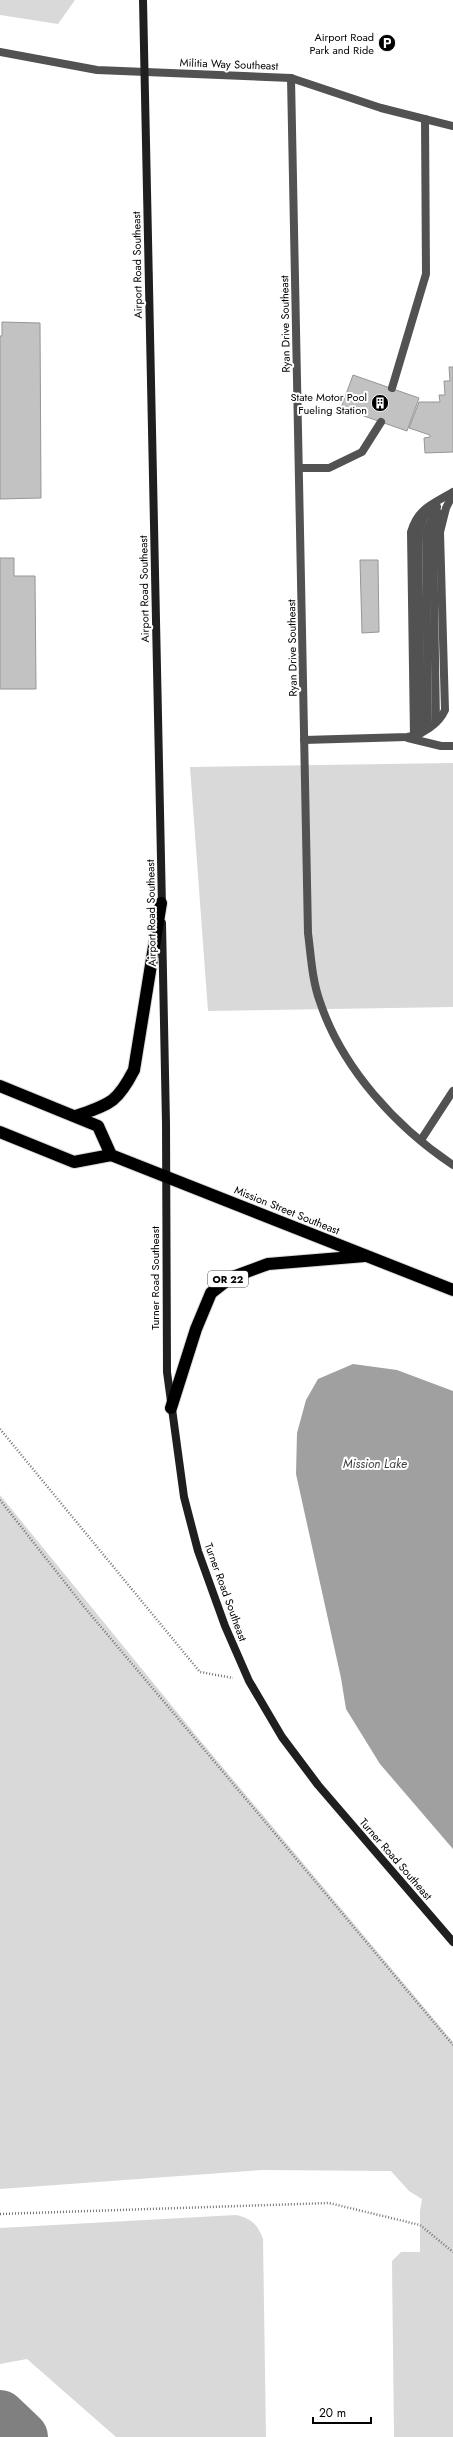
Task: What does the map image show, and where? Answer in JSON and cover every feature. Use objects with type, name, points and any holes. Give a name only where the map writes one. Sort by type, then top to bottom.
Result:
[{"type":"highway","points":[[76,1116],[112,1102],[123,1091],[134,1070],[162,903]]},
{"type":"highway","points":[[0,1086],[98,1126],[111,1155],[74,1162],[0,1132]]},
{"type":"highway","name":"Mission Street Southeast","points":[[111,1155],[453,1290]]},
{"type":"highway","name":"OR 22","points":[[171,1408],[196,1329],[211,1293],[230,1278],[268,1264],[368,1256]]},
{"type":"main road","name":"Airport Road Southeast","points":[[143,0],[167,1178]]},
{"type":"main road","name":"Turner Road Southeast","points":[[167,1178],[167,1357],[171,1408],[184,1497],[198,1551],[225,1626],[249,1681],[282,1737],[318,1785],[453,1942]]},
{"type":"street","name":"Militia Way Southeast","points":[[0,52],[97,70],[144,73],[239,74],[292,78],[381,108],[453,126]]},
{"type":"street","name":"Ryan Drive Southeast","points":[[292,78],[308,933],[313,976],[319,1001],[342,1048],[374,1096],[421,1140],[453,1165]]},
{"type":"street","points":[[392,388],[426,274],[425,118]]},
{"type":"street","points":[[299,468],[329,468],[362,452],[381,422]]},
{"type":"street","points":[[304,740],[414,735],[436,722],[433,532],[435,520],[453,492]]},
{"type":"street","points":[[414,735],[418,532],[431,508],[453,492]]},
{"type":"street","points":[[428,728],[426,532],[435,510],[453,492]]},
{"type":"street","points":[[414,735],[441,746],[453,746]]},
{"type":"street","points":[[421,1140],[453,1091]]},
{"type":"path","points":[[0,1429],[200,1672],[249,1681]]},
{"type":"path","points":[[0,1500],[85,1608],[453,2045]]},
{"type":"path","points":[[0,2214],[329,2203],[420,2225],[453,2252]]},
{"type":"shaded area","points":[[0,0],[75,0],[58,24],[0,15]]},
{"type":"shaded area","points":[[453,763],[453,1007],[208,1011],[190,767]]},
{"type":"shaded area","points":[[0,1495],[199,1739],[453,2042],[453,2437],[394,2437],[392,2261],[401,2252],[420,2252],[420,2211],[422,2199],[409,2191],[391,2171],[262,2170],[0,2189]]},
{"type":"shaded area","points":[[236,2215],[250,2220],[259,2230],[263,2239],[266,2437],[116,2437],[27,2359],[0,2364],[0,2228]]},
{"type":"water","name":"Mission Lake","points":[[353,1364],[397,1370],[453,1391],[453,1849],[380,1764],[346,1709],[341,1678],[296,1474],[297,1433],[306,1400],[318,1379]]},
{"type":"building","points":[[2,322],[40,323],[41,498],[0,499],[0,336],[2,336]]},
{"type":"building","points":[[449,367],[453,367],[453,452],[425,453],[424,438],[430,437],[430,435],[409,428],[419,402],[440,402],[439,395],[445,395],[444,381],[450,381]]},
{"type":"building","name":"State Motor Pool Fueling Station","points":[[353,375],[419,398],[407,431],[341,408]]},
{"type":"building","points":[[0,558],[14,558],[14,576],[35,576],[36,689],[0,689]]},
{"type":"building","points":[[360,560],[378,560],[379,632],[362,633]]},
{"type":"taxiway","points":[[0,2416],[22,2437]]},
{"type":"place","name":"Airport Road Park and Ride","points":[[387,43]]},
{"type":"place","name":"State Motor Pool Fueling Station","points":[[380,403]]}]
